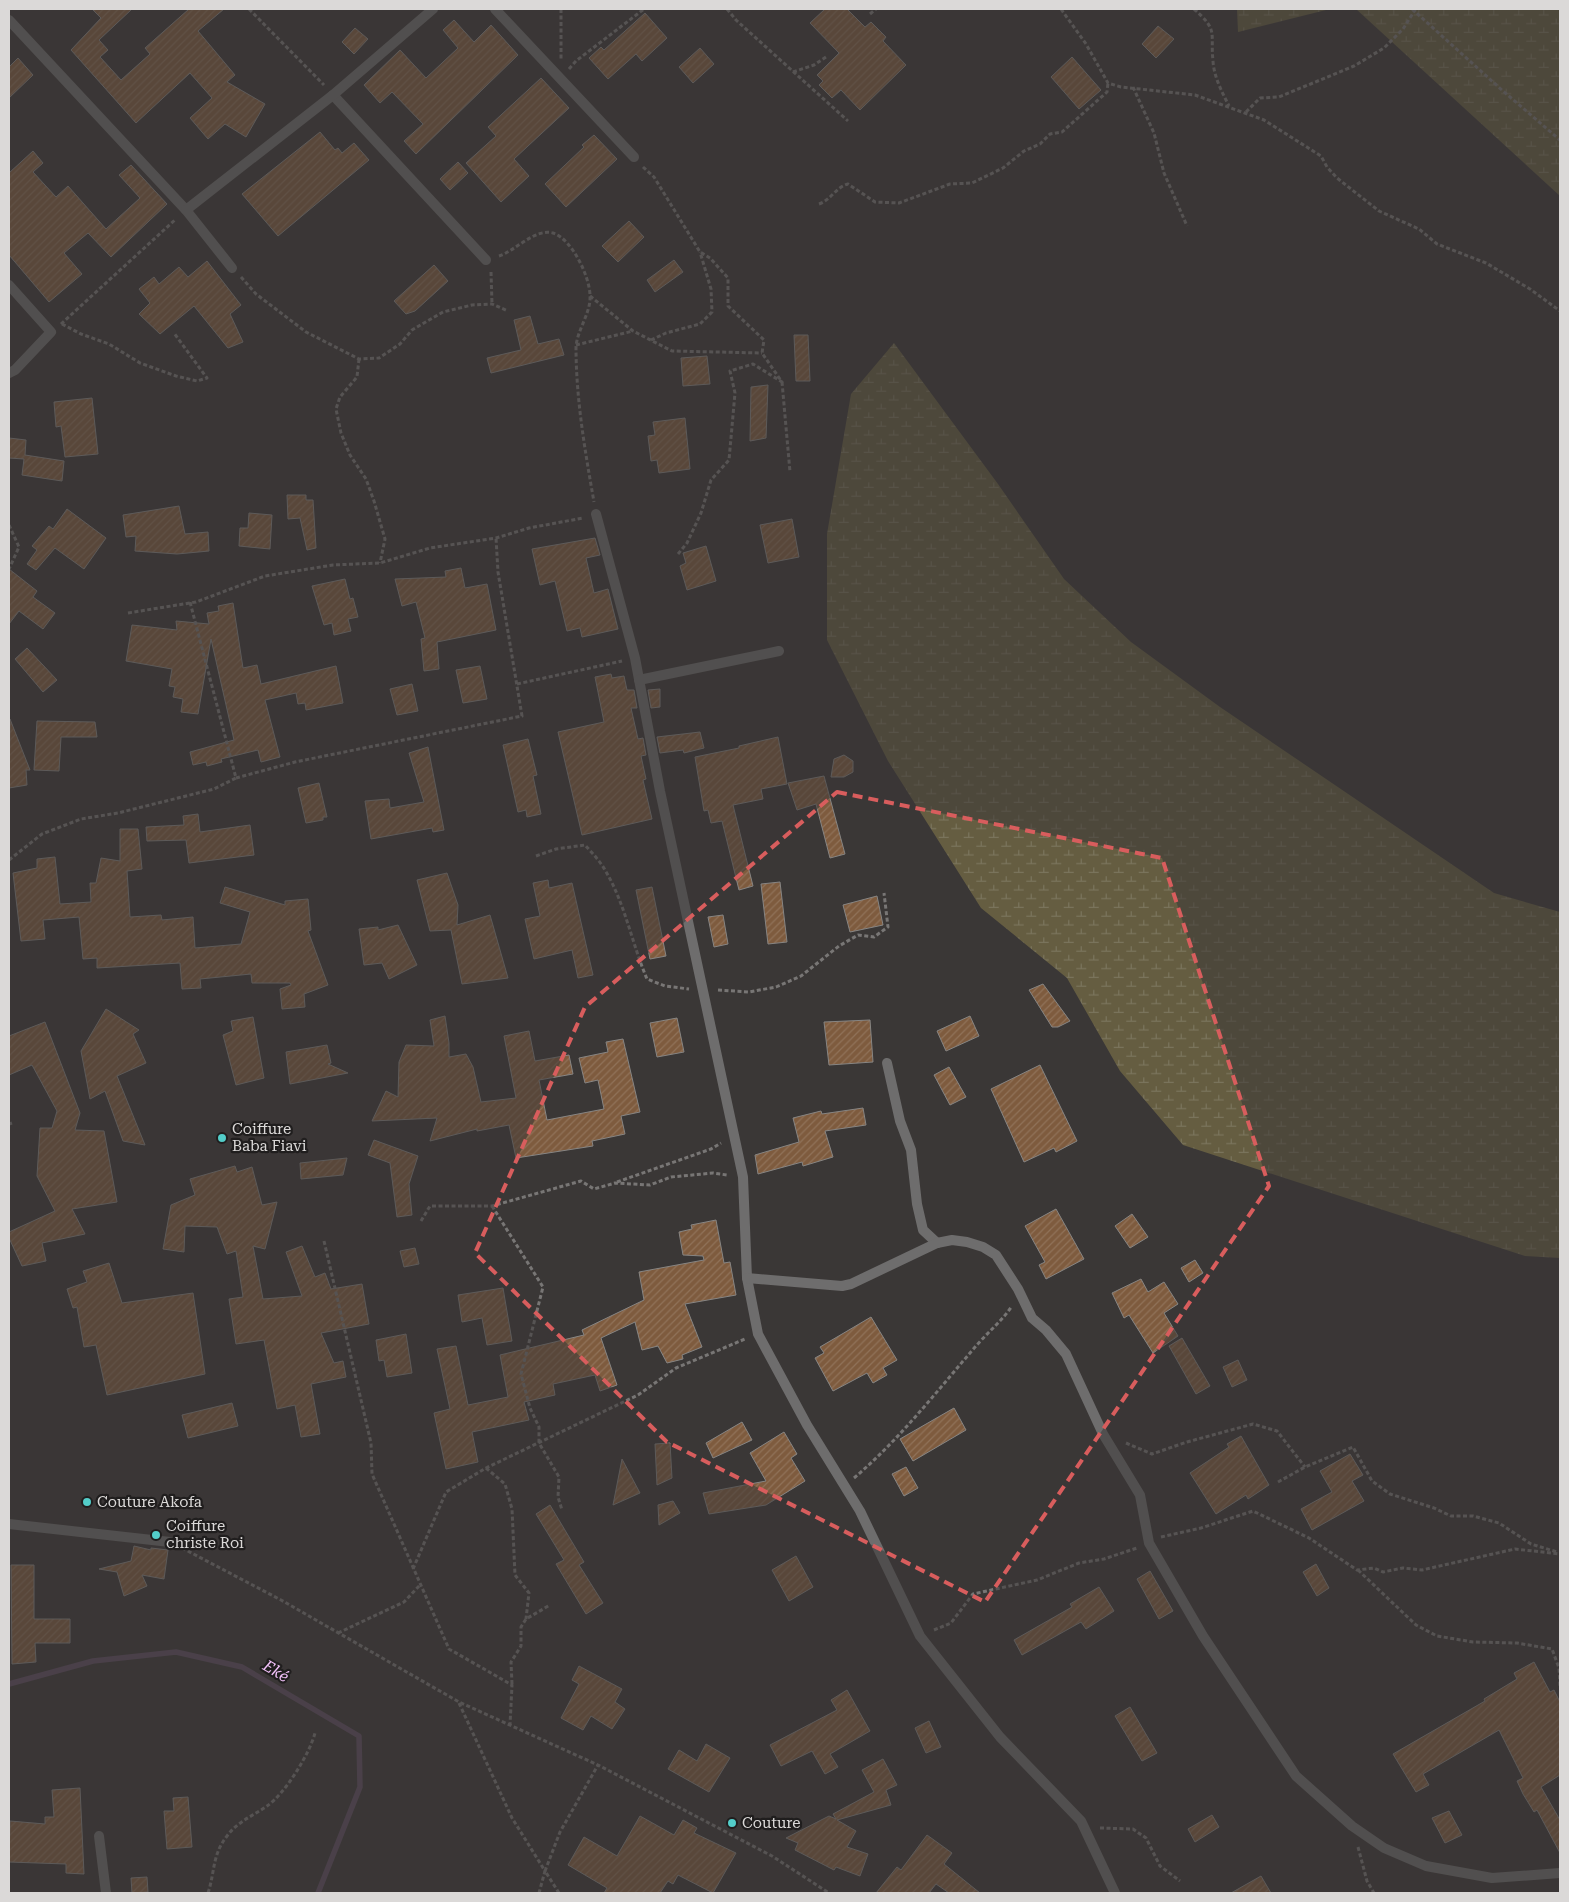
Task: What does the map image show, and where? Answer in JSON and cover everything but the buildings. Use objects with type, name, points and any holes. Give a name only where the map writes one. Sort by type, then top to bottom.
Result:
[{"type":"street","points":[[186,210],[334,95],[433,9]]},
{"type":"street","points":[[495,9],[634,157]]},
{"type":"street","points":[[9,20],[186,210],[232,268]]},
{"type":"street","points":[[334,95],[486,260]]},
{"type":"street","points":[[9,285],[51,332],[15,370],[9,373]]},
{"type":"street","points":[[596,514],[635,658],[660,791],[743,1177],[747,1278],[758,1334],[807,1425],[860,1511],[920,1636],[1000,1737],[1084,1827],[1115,1893]]},
{"type":"street","points":[[639,680],[779,651]]},
{"type":"street","points":[[887,1063],[900,1121],[911,1150],[917,1204],[923,1230],[937,1243]]},
{"type":"street","points":[[747,1278],[842,1286],[852,1284],[937,1243],[952,1240],[983,1247],[996,1255],[1018,1289],[1032,1318],[1046,1330],[1066,1354],[1103,1434],[1140,1495],[1149,1541],[1202,1636],[1296,1776],[1352,1826],[1384,1848],[1426,1866],[1492,1878],[1560,1874]]},
{"type":"street","points":[[9,1524],[170,1542]]},
{"type":"street","points":[[99,1836],[106,1893]]},
{"type":"path","points":[[249,9],[334,95]]},
{"type":"path","points":[[561,9],[562,80]]},
{"type":"path","points":[[562,80],[576,61],[644,9]]},
{"type":"path","points":[[727,9],[736,20],[848,121]]},
{"type":"path","points":[[870,14],[876,9]]},
{"type":"path","points":[[819,204],[828,201],[841,186],[848,184],[875,202],[899,203],[950,184],[972,183],[1003,168],[1024,151],[1040,144],[1050,134],[1062,132],[1107,92],[1108,83],[1086,44],[1061,9]]},
{"type":"path","points":[[1194,9],[1209,23],[1214,37],[1212,61],[1218,84],[1229,107]]},
{"type":"path","points":[[1413,10],[1419,9]]},
{"type":"path","points":[[1246,112],[1260,98],[1279,98],[1354,66],[1384,48],[1404,29],[1413,10]]},
{"type":"path","points":[[1413,10],[1448,43],[1560,140]]},
{"type":"path","points":[[793,72],[814,65],[826,57]]},
{"type":"path","points":[[1108,83],[1195,94],[1264,120],[1321,156],[1336,178],[1380,211],[1419,229],[1437,244],[1486,264],[1530,289],[1560,311]]},
{"type":"path","points":[[1133,87],[1154,133],[1164,173],[1188,226]]},
{"type":"path","points":[[634,157],[654,177],[700,252],[711,289],[712,312],[700,324],[666,333],[651,340]]},
{"type":"path","points":[[51,332],[186,210]]},
{"type":"path","points":[[128,613],[190,602],[265,576],[333,565],[380,563],[430,548],[496,538],[529,528],[596,514],[582,430],[576,345],[590,296],[579,259],[564,238],[551,232],[536,235],[511,252],[486,260],[493,277],[492,304]]},
{"type":"path","points":[[700,252],[710,258],[728,278],[728,306],[764,340],[762,353],[782,382],[790,472]]},
{"type":"path","points":[[232,268],[256,294],[306,332],[358,359],[379,358],[400,344],[412,330],[442,312],[472,305],[492,304],[508,310]]},
{"type":"path","points":[[590,296],[633,331],[672,351],[762,353]]},
{"type":"path","points":[[62,323],[81,334],[109,344],[140,363],[176,376],[197,381],[208,378],[174,333]]},
{"type":"path","points":[[576,345],[633,331]]},
{"type":"path","points":[[358,359],[356,377],[340,397],[336,410],[341,433],[350,456],[366,479],[385,539],[380,563]]},
{"type":"path","points":[[678,554],[687,543],[711,480],[729,460],[735,393],[730,371],[753,364],[782,382]]},
{"type":"path","points":[[9,525],[18,547],[9,569]]},
{"type":"path","points":[[9,860],[42,834],[81,819],[118,813],[214,789],[236,778],[295,762],[522,716],[498,572],[496,538]]},
{"type":"path","points":[[190,602],[236,778]]},
{"type":"path","points":[[517,684],[635,658]]},
{"type":"path","points":[[536,856],[556,849],[585,845],[604,869],[621,904],[634,949],[647,979],[665,986],[749,992],[776,987],[801,976],[839,946],[858,935],[874,936],[888,927],[884,893]]},
{"type":"path","points":[[421,1221],[430,1206],[492,1206],[581,1181],[594,1189],[711,1149],[734,1135]]},
{"type":"path","points":[[615,1183],[650,1185],[671,1177],[712,1173],[743,1177]]},
{"type":"path","points":[[492,1206],[543,1288],[521,1374],[528,1400],[539,1427],[538,1443],[559,1477],[558,1497],[562,1510]]},
{"type":"path","points":[[324,1241],[370,1443],[372,1474],[449,1648],[512,1685]]},
{"type":"path","points":[[845,1486],[890,1444],[976,1346],[1004,1318],[1013,1305],[1018,1289]]},
{"type":"path","points":[[413,1570],[446,1492],[486,1468],[638,1395],[676,1368],[758,1334]]},
{"type":"path","points":[[1103,1434],[1152,1454],[1253,1424],[1277,1431],[1305,1467]]},
{"type":"path","points":[[1278,1482],[1305,1467],[1353,1447],[1372,1480],[1390,1494],[1434,1508],[1451,1516],[1473,1516],[1499,1523],[1530,1544],[1560,1553]]},
{"type":"path","points":[[486,1468],[506,1484],[512,1509],[515,1575],[529,1593],[526,1619]]},
{"type":"path","points":[[920,1636],[951,1623],[973,1594],[1037,1580],[1079,1564],[1104,1559],[1149,1541],[1201,1528],[1253,1511],[1309,1538],[1357,1570],[1416,1625],[1437,1636],[1473,1642],[1516,1643],[1552,1649],[1559,1668],[1560,1686]]},
{"type":"path","points":[[170,1542],[338,1633],[459,1702],[598,1766],[772,1856],[829,1893]]},
{"type":"path","points":[[1357,1570],[1374,1568],[1382,1572],[1403,1568],[1422,1570],[1515,1549],[1560,1553]]},
{"type":"path","points":[[338,1633],[404,1602],[420,1585]]},
{"type":"path","points":[[510,1725],[511,1662],[521,1646],[521,1626],[526,1619],[550,1605]]},
{"type":"path","points":[[459,1702],[512,1818],[559,1893]]},
{"type":"path","points":[[208,1893],[214,1859],[227,1836],[243,1820],[269,1805],[300,1765],[316,1733]]},
{"type":"path","points":[[539,1893],[560,1832],[598,1766]]},
{"type":"path","points":[[1352,1826],[1367,1881],[1374,1893]]},
{"type":"path","points":[[1084,1827],[1134,1829],[1146,1838],[1160,1866],[1180,1881]]},
{"type":"highlighted area","points":[[837,792],[1162,858],[1269,1186],[985,1602],[667,1442],[475,1253],[585,1007]]},
{"type":"green space","points":[[1237,9],[1330,9],[1238,32]]},
{"type":"green space","points":[[1356,9],[1560,9],[1560,196]]},
{"type":"green space","points":[[894,343],[998,484],[1064,579],[1131,642],[1220,707],[1494,893],[1560,912],[1560,1258],[1525,1256],[1183,1145],[1120,1071],[1067,978],[981,908],[888,761],[827,640],[827,534],[851,394]]},
{"type":"waterway","name":"Eké","points":[[9,1684],[93,1661],[176,1652],[242,1667],[359,1736],[360,1787],[318,1893]]},
{"type":"place","name":"Coiffure Baba Fiavi","points":[[222,1138]]},
{"type":"place","name":"Couture Akofa","points":[[87,1502]]},
{"type":"place","name":"Coiffure christe Roi","points":[[156,1535]]},
{"type":"place","name":"Couture","points":[[732,1823]]}]
